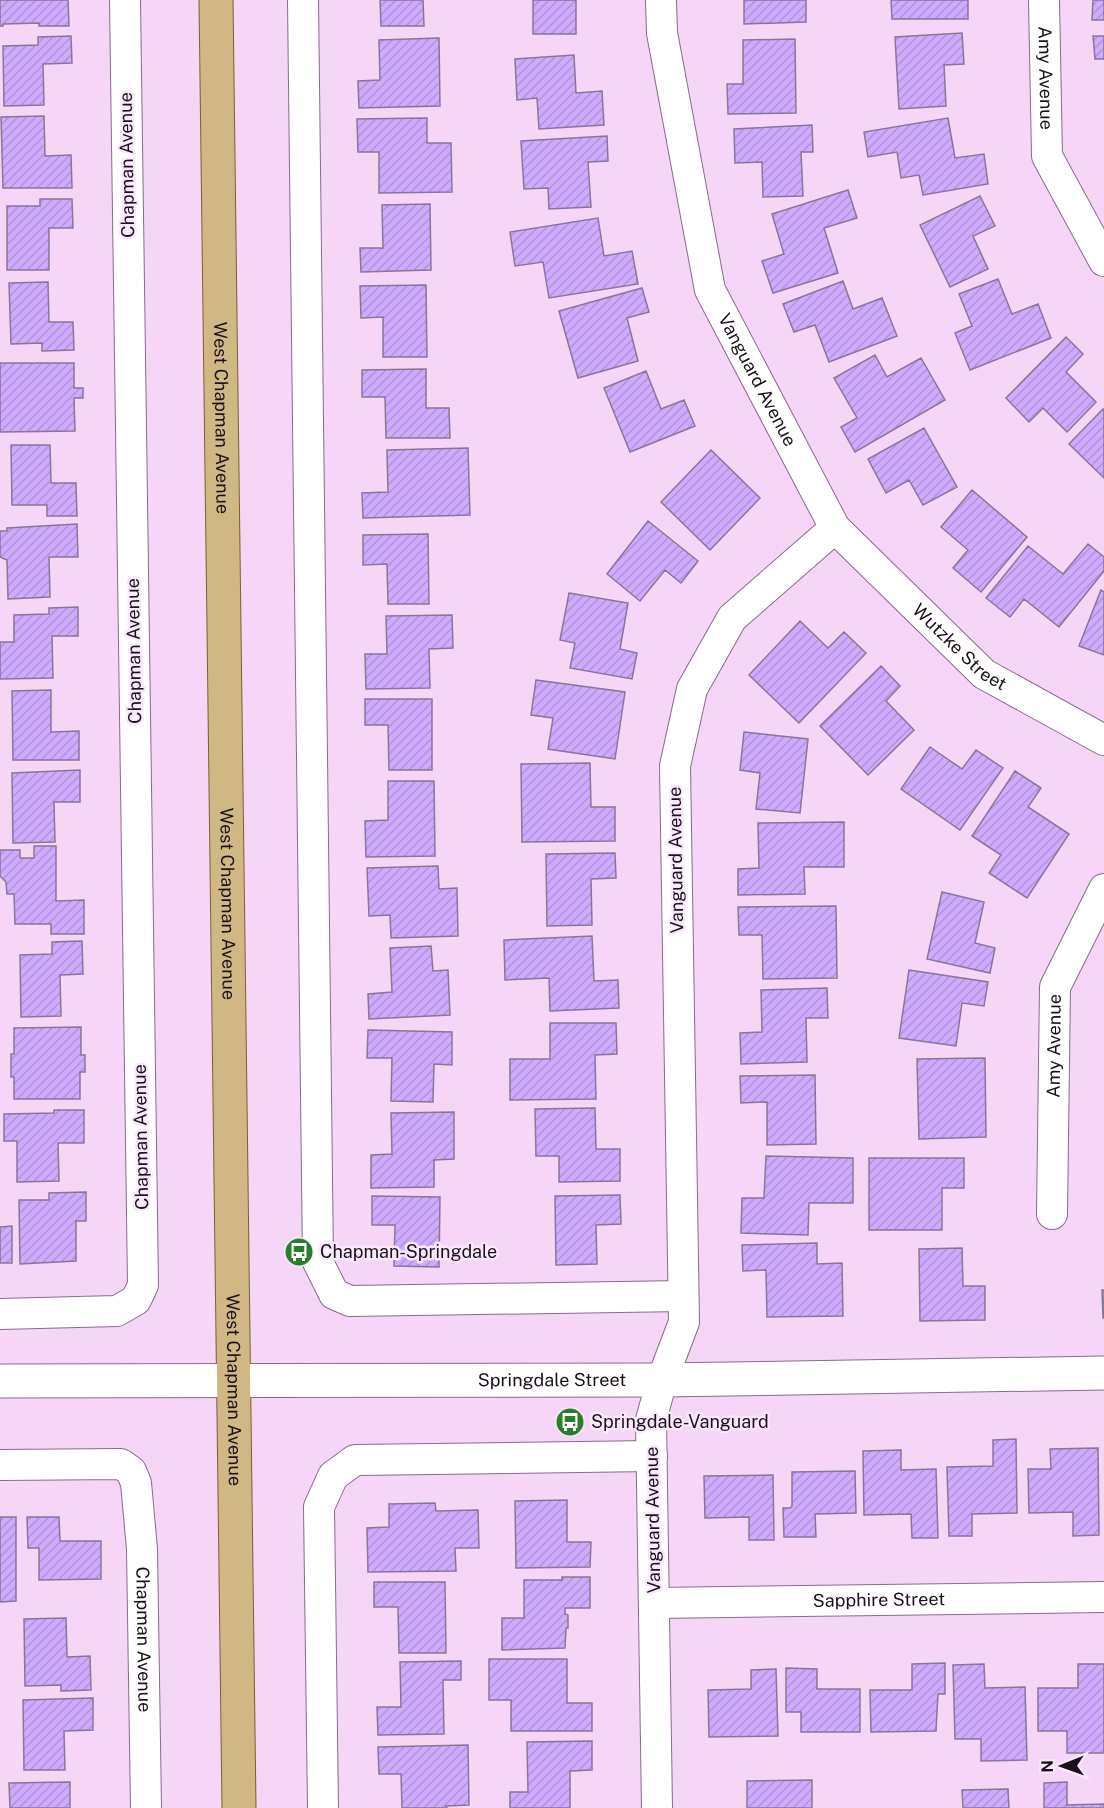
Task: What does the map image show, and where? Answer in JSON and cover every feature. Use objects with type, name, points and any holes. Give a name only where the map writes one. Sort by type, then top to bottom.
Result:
[{"type":"main road","name":"West Chapman Avenue","points":[[216,0],[238,1808]]},
{"type":"street","name":"Chapman Avenue","points":[[0,1314],[117,1311],[136,1300],[143,1285],[125,0]]},
{"type":"street","points":[[303,0],[318,1262],[334,1294],[350,1301],[683,1296]]},
{"type":"street","name":"Vanguard Avenue","points":[[657,1808],[651,1420],[684,1322],[675,766],[692,689],[732,618],[835,528],[710,290],[662,33],[661,0]]},
{"type":"street","name":"Amy Avenue","points":[[1044,0],[1047,156],[1104,261]]},
{"type":"street","name":"Wutzke Street","points":[[835,528],[984,675],[1104,740]]},
{"type":"street","name":"Amy Avenue","points":[[1052,1214],[1055,987],[1104,889]]},
{"type":"street","name":"Springdale Street","points":[[0,1381],[663,1380],[1104,1373]]},
{"type":"street","points":[[323,1808],[319,1507],[333,1476],[355,1460],[652,1456]]},
{"type":"street","name":"Chapman Avenue","points":[[0,1465],[121,1464],[131,1471],[136,1483],[142,1549],[146,1808]]},
{"type":"street","name":"Sapphire Street","points":[[654,1603],[1104,1597]]},
{"type":"building","points":[[0,0],[68,0],[69,26],[39,26],[39,23],[0,26]]},
{"type":"building","points":[[380,0],[423,0],[424,26],[381,26]]},
{"type":"building","points":[[533,0],[576,0],[576,34],[533,34]]},
{"type":"building","points":[[744,0],[806,0],[806,22],[744,24]]},
{"type":"building","points":[[891,0],[968,0],[968,19],[892,19]]},
{"type":"building","points":[[1093,0],[1104,0],[1104,20],[1092,20]]},
{"type":"building","points":[[962,33],[964,64],[944,65],[946,106],[899,109],[895,37]]},
{"type":"building","points":[[71,36],[72,63],[43,64],[44,105],[4,106],[3,46],[38,45],[38,37]]},
{"type":"building","points":[[1093,36],[1104,36],[1104,59],[1095,59]]},
{"type":"building","points":[[439,38],[440,106],[359,108],[358,81],[380,80],[379,40]]},
{"type":"building","points":[[795,39],[796,113],[728,114],[727,84],[743,84],[743,40]]},
{"type":"building","points":[[574,55],[576,93],[602,91],[604,125],[539,129],[537,98],[517,100],[515,59]]},
{"type":"building","points":[[44,116],[45,156],[71,155],[72,188],[3,188],[1,117]]},
{"type":"building","points":[[427,118],[427,143],[451,143],[452,192],[379,193],[379,152],[358,152],[357,119]]},
{"type":"building","points":[[948,118],[955,158],[984,154],[988,184],[923,195],[919,175],[901,178],[897,152],[868,157],[864,132]]},
{"type":"building","points":[[812,125],[813,152],[801,152],[803,196],[763,197],[762,162],[735,163],[734,129]]},
{"type":"building","points":[[607,136],[608,161],[588,162],[591,207],[549,209],[548,188],[524,189],[521,141]]},
{"type":"building","points":[[848,190],[857,218],[824,228],[838,273],[773,293],[762,261],[784,254],[772,214]]},
{"type":"building","points":[[980,196],[995,226],[973,236],[988,269],[950,287],[920,225]]},
{"type":"building","points":[[40,199],[72,199],[73,228],[49,228],[49,270],[7,270],[7,206],[40,206]]},
{"type":"building","points":[[430,204],[431,270],[361,272],[360,248],[383,248],[382,205]]},
{"type":"building","points":[[598,218],[604,256],[632,251],[638,284],[549,298],[543,262],[515,266],[510,232]]},
{"type":"building","points":[[998,279],[1012,314],[1038,304],[1051,338],[970,370],[955,333],[972,326],[959,294]]},
{"type":"building","points":[[843,281],[853,309],[882,298],[897,336],[829,362],[815,325],[794,332],[783,304]]},
{"type":"building","points":[[48,282],[49,322],[73,322],[74,350],[42,351],[42,343],[11,344],[9,283]]},
{"type":"building","points":[[426,285],[427,357],[383,357],[383,317],[361,318],[360,286]]},
{"type":"building","points":[[642,288],[649,312],[627,318],[638,361],[578,378],[559,311]]},
{"type":"building","points":[[1066,337],[1083,354],[1066,372],[1096,402],[1067,432],[1043,408],[1029,422],[1006,398]]},
{"type":"building","points":[[875,355],[887,377],[921,358],[945,400],[855,452],[841,427],[857,418],[834,378]]},
{"type":"building","points":[[0,363],[74,363],[74,388],[83,388],[83,398],[74,398],[75,431],[0,432]]},
{"type":"building","points":[[426,369],[426,408],[449,408],[450,438],[386,438],[385,397],[362,397],[362,370]]},
{"type":"building","points":[[646,371],[661,409],[684,400],[695,426],[630,452],[604,388]]},
{"type":"building","points":[[1104,409],[1104,478],[1069,444]]},
{"type":"building","points":[[924,428],[957,487],[923,505],[909,480],[886,493],[868,459]]},
{"type":"building","points":[[11,445],[50,445],[51,483],[76,483],[77,516],[47,516],[47,505],[12,505]]},
{"type":"building","points":[[468,448],[470,515],[363,518],[362,493],[388,492],[387,450]]},
{"type":"building","points":[[711,450],[760,498],[710,550],[661,502]]},
{"type":"building","points":[[972,490],[1027,537],[981,592],[953,568],[968,550],[941,527]]},
{"type":"building","points":[[648,521],[698,561],[681,583],[665,570],[640,601],[607,574]]},
{"type":"building","points":[[77,524],[78,557],[49,557],[50,597],[8,599],[7,560],[0,557],[0,531],[7,531],[7,528]]},
{"type":"building","points":[[428,534],[429,604],[388,604],[387,564],[363,565],[363,535]]},
{"type":"building","points":[[1088,544],[1104,557],[1104,571],[1059,627],[1024,599],[1010,617],[986,598],[1028,546],[1063,574]]},
{"type":"building","points":[[1101,590],[1104,592],[1104,655],[1079,646]]},
{"type":"building","points":[[569,593],[628,603],[620,649],[637,653],[632,679],[570,668],[575,643],[560,640]]},
{"type":"building","points":[[78,607],[78,636],[52,636],[53,678],[0,679],[0,642],[14,642],[14,615],[49,614],[49,608]]},
{"type":"building","points":[[452,615],[453,648],[429,649],[430,688],[366,689],[365,654],[387,654],[386,616]]},
{"type":"building","points":[[800,621],[828,648],[844,632],[866,653],[799,723],[749,675]]},
{"type":"building","points":[[881,666],[900,686],[886,701],[914,730],[868,775],[820,726]]},
{"type":"building","points":[[536,680],[625,692],[615,759],[548,749],[553,718],[531,715]]},
{"type":"building","points":[[51,690],[51,732],[79,731],[79,760],[13,760],[12,691]]},
{"type":"building","points":[[365,699],[432,699],[432,770],[389,770],[388,725],[365,725]]},
{"type":"building","points":[[744,732],[808,739],[800,813],[756,809],[760,773],[740,770]]},
{"type":"building","points":[[930,747],[962,769],[976,750],[1003,768],[960,830],[901,789]]},
{"type":"building","points":[[590,763],[591,807],[615,807],[615,841],[522,842],[521,764]]},
{"type":"building","points":[[80,770],[80,802],[54,802],[55,842],[13,843],[12,773]]},
{"type":"building","points":[[1015,771],[1041,788],[1028,807],[1069,834],[1027,898],[989,873],[1001,855],[972,836]]},
{"type":"building","points":[[388,781],[434,781],[435,856],[366,857],[365,821],[388,820]]},
{"type":"building","points":[[844,822],[844,867],[804,867],[805,894],[738,895],[738,869],[759,868],[758,823]]},
{"type":"building","points":[[34,846],[56,846],[56,901],[84,900],[84,934],[51,934],[51,924],[15,924],[14,894],[7,894],[6,882],[0,876],[0,850],[20,850],[20,858],[34,858]]},
{"type":"building","points":[[615,853],[616,878],[591,879],[592,925],[547,926],[546,854]]},
{"type":"building","points":[[438,866],[439,889],[457,888],[458,936],[391,938],[390,915],[369,916],[367,868]]},
{"type":"building","points":[[942,892],[984,902],[975,943],[995,948],[990,973],[927,959]]},
{"type":"building","points":[[836,906],[837,978],[763,979],[762,935],[739,935],[738,907]]},
{"type":"building","points":[[592,936],[594,981],[618,980],[619,1008],[550,1011],[549,978],[505,980],[504,940]]},
{"type":"building","points":[[82,941],[83,974],[60,975],[61,1016],[21,1017],[20,955],[52,954],[52,942]]},
{"type":"building","points":[[431,946],[433,971],[448,970],[450,1015],[369,1019],[368,994],[392,992],[390,948]]},
{"type":"building","points":[[909,970],[988,982],[984,1006],[962,1003],[956,1046],[899,1038]]},
{"type":"building","points":[[827,988],[828,1018],[806,1018],[807,1062],[741,1064],[740,1033],[762,1032],[761,990]]},
{"type":"building","points":[[550,1023],[616,1023],[617,1054],[595,1055],[596,1099],[510,1100],[510,1059],[550,1059]]},
{"type":"building","points":[[81,1027],[81,1055],[85,1055],[85,1072],[80,1072],[80,1099],[14,1099],[11,1054],[14,1054],[14,1028]]},
{"type":"building","points":[[368,1030],[452,1032],[452,1065],[434,1064],[433,1102],[391,1101],[392,1058],[367,1058]]},
{"type":"building","points":[[985,1058],[986,1137],[919,1139],[917,1059]]},
{"type":"building","points":[[815,1075],[816,1144],[767,1145],[767,1102],[741,1103],[740,1076]]},
{"type":"building","points":[[595,1108],[596,1149],[620,1149],[620,1181],[559,1182],[559,1156],[536,1156],[535,1109]]},
{"type":"building","points":[[54,1110],[84,1110],[84,1143],[58,1143],[59,1181],[17,1182],[17,1141],[4,1141],[4,1114],[54,1113]]},
{"type":"building","points":[[454,1112],[454,1159],[434,1160],[434,1187],[371,1188],[371,1155],[392,1154],[391,1113]]},
{"type":"building","points":[[766,1156],[853,1158],[853,1203],[809,1203],[808,1235],[741,1233],[742,1198],[764,1198]]},
{"type":"building","points":[[869,1158],[964,1158],[964,1188],[942,1188],[942,1230],[869,1230]]},
{"type":"building","points":[[86,1192],[86,1221],[76,1221],[76,1261],[20,1264],[19,1200],[49,1200],[49,1193]]},
{"type":"building","points":[[620,1195],[621,1224],[596,1225],[597,1264],[556,1265],[555,1196]]},
{"type":"building","points":[[372,1196],[440,1197],[439,1267],[394,1266],[395,1225],[372,1225]]},
{"type":"building","points":[[12,1226],[12,1263],[0,1263],[0,1227]]},
{"type":"building","points":[[817,1243],[817,1264],[842,1263],[843,1316],[767,1317],[766,1270],[743,1271],[742,1245]]},
{"type":"building","points":[[962,1248],[963,1286],[985,1286],[985,1320],[920,1321],[919,1249]]},
{"type":"building","points":[[1102,1290],[1104,1290],[1104,1318],[1103,1318]]},
{"type":"building","points":[[1016,1439],[1017,1513],[972,1514],[972,1536],[949,1536],[947,1467],[993,1466],[993,1440]]},
{"type":"building","points":[[1098,1448],[1099,1535],[1073,1536],[1073,1512],[1029,1513],[1028,1469],[1051,1469],[1050,1449]]},
{"type":"building","points":[[901,1450],[901,1470],[936,1469],[938,1538],[912,1538],[911,1514],[864,1515],[863,1451]]},
{"type":"building","points":[[855,1471],[856,1513],[815,1514],[816,1537],[784,1537],[783,1508],[792,1506],[792,1472]]},
{"type":"building","points":[[773,1475],[774,1540],[749,1540],[749,1517],[705,1518],[704,1476]]},
{"type":"building","points":[[567,1500],[567,1542],[591,1542],[590,1567],[516,1568],[515,1501]]},
{"type":"building","points":[[435,1503],[436,1511],[478,1510],[479,1548],[455,1548],[456,1571],[368,1572],[367,1528],[389,1527],[389,1504]]},
{"type":"building","points":[[0,1517],[16,1517],[16,1601],[0,1602]]},
{"type":"building","points":[[27,1517],[59,1517],[60,1541],[101,1541],[101,1579],[39,1580],[39,1548],[28,1548]]},
{"type":"building","points":[[562,1577],[590,1577],[590,1608],[565,1608],[565,1614],[568,1615],[568,1628],[566,1628],[565,1648],[502,1650],[502,1618],[524,1618],[524,1580],[562,1580]]},
{"type":"building","points":[[374,1582],[445,1582],[446,1653],[399,1653],[398,1607],[374,1607]]},
{"type":"building","points":[[66,1618],[67,1657],[90,1656],[91,1690],[61,1691],[61,1685],[25,1686],[24,1619]]},
{"type":"building","points":[[489,1659],[567,1659],[567,1703],[592,1703],[592,1731],[511,1731],[511,1700],[489,1700]]},
{"type":"building","points":[[461,1661],[461,1680],[443,1680],[444,1734],[378,1735],[377,1707],[401,1707],[400,1662]]},
{"type":"building","points":[[945,1663],[945,1694],[938,1694],[936,1731],[871,1732],[870,1690],[912,1690],[912,1664]]},
{"type":"building","points":[[984,1664],[985,1688],[1025,1687],[1027,1760],[981,1761],[981,1739],[955,1739],[953,1665]]},
{"type":"building","points":[[1078,1664],[1104,1664],[1104,1753],[1067,1753],[1067,1731],[1038,1731],[1038,1688],[1078,1688]]},
{"type":"building","points":[[786,1668],[817,1669],[817,1689],[860,1689],[860,1732],[801,1732],[801,1712],[786,1712]]},
{"type":"building","points":[[776,1669],[778,1736],[709,1737],[708,1690],[751,1689],[751,1670]]},
{"type":"building","points":[[93,1698],[93,1730],[64,1731],[65,1770],[24,1770],[23,1700]]},
{"type":"building","points":[[592,1741],[592,1770],[570,1771],[570,1808],[510,1808],[510,1792],[528,1792],[527,1742]]},
{"type":"building","points":[[468,1745],[469,1805],[446,1806],[447,1808],[402,1808],[401,1774],[379,1774],[378,1747]]},
{"type":"building","points":[[812,1780],[812,1808],[747,1808],[747,1781]]},
{"type":"building","points":[[70,1782],[70,1808],[10,1808],[9,1783]]},
{"type":"building","points":[[1067,1782],[1067,1805],[1104,1804],[1104,1808],[1044,1808],[1044,1783]]},
{"type":"building","points":[[1008,1789],[1009,1808],[963,1808],[962,1790]]},
{"type":"place","name":"Chapman-Springdale","points":[[299,1252]]},
{"type":"place","name":"Springdale-Vanguard","points":[[570,1422]]}]
